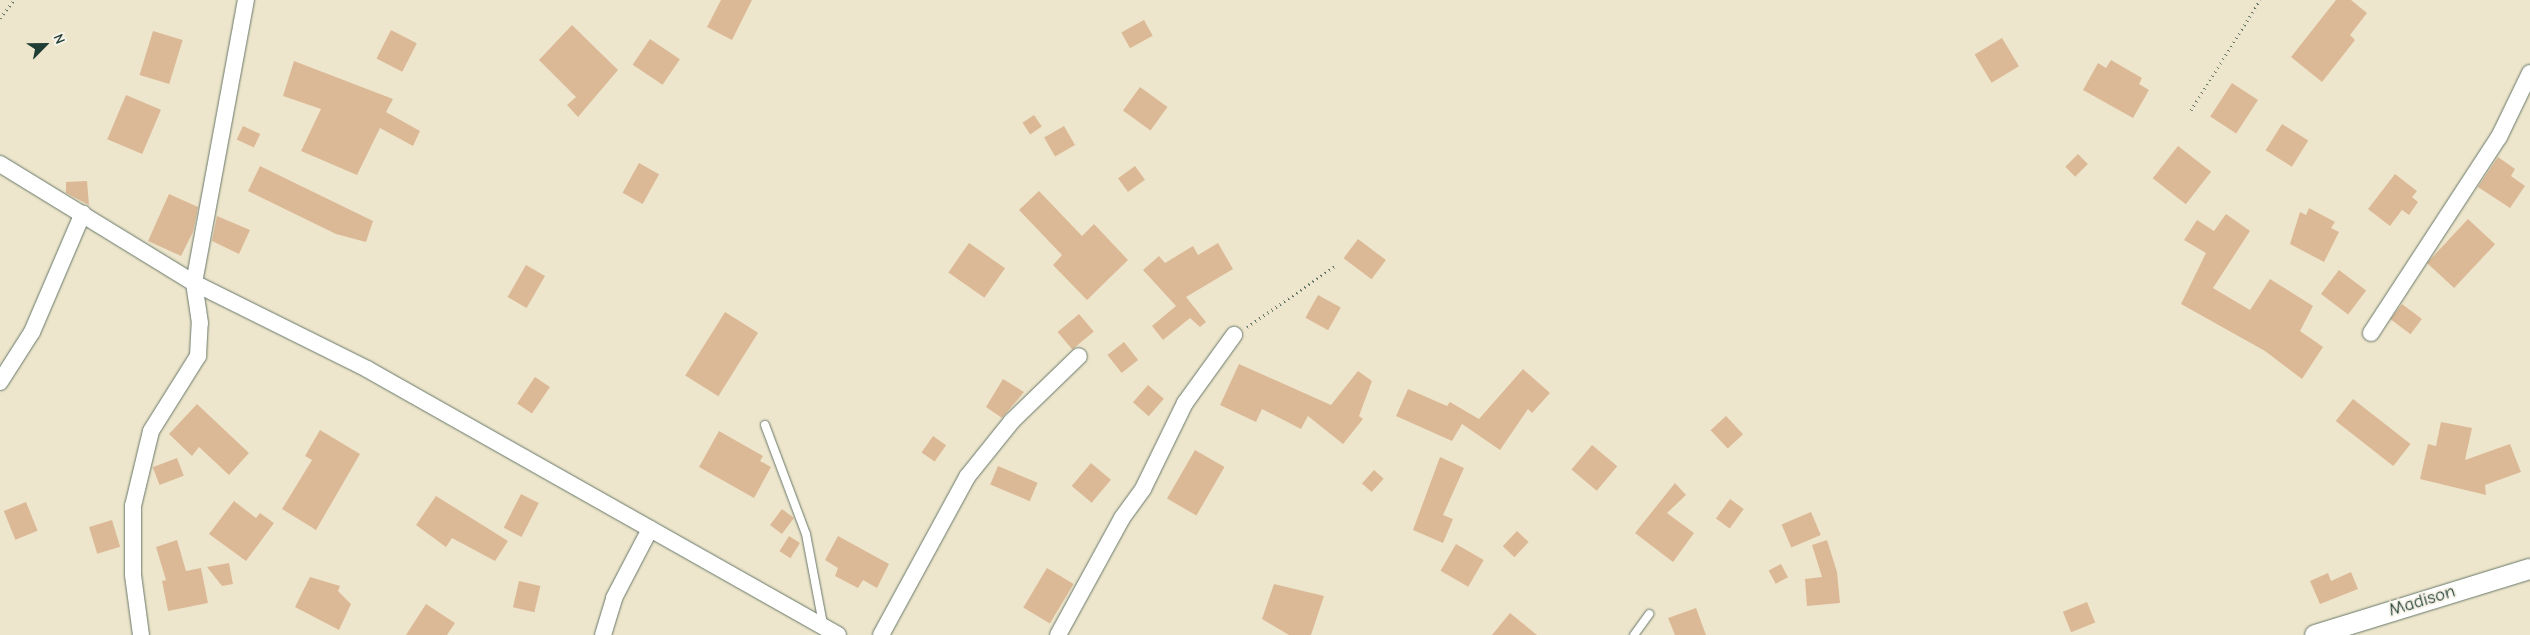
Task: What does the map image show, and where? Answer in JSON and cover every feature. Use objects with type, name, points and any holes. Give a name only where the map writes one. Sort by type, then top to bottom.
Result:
[{"type":"street","points":[[141,635],[133,575],[133,506],[151,431],[198,356],[200,322],[194,283],[246,0]]},
{"type":"street","points":[[2371,332],[2499,137],[2530,74]]},
{"type":"street","points":[[0,164],[194,283],[367,369],[838,635]]},
{"type":"street","points":[[0,382],[32,332],[82,214]]},
{"type":"street","points":[[1058,635],[1122,518],[1143,488],[1185,403],[1234,335]]},
{"type":"street","points":[[881,635],[967,477],[1012,421],[1079,356]]},
{"type":"street","points":[[603,635],[614,598],[650,529]]},
{"type":"street","name":"Madison","points":[[2315,635],[2530,569]]},
{"type":"lane","points":[[765,425],[806,534],[823,626]]},
{"type":"lane","points":[[1634,635],[1649,614]]},
{"type":"path","points":[[0,18],[14,0]]},
{"type":"path","points":[[2192,110],[2260,0]]},
{"type":"path","points":[[1234,335],[1335,266]]},
{"type":"building","points":[[721,0],[752,0],[732,40],[707,27]]},
{"type":"building","points":[[2336,0],[2351,0],[2367,13],[2350,35],[2355,40],[2322,82],[2291,57]]},
{"type":"building","points":[[1144,20],[1153,36],[1130,48],[1121,33]]},
{"type":"building","points":[[572,25],[618,70],[578,117],[567,105],[576,97],[539,60]]},
{"type":"building","points":[[391,30],[417,43],[402,72],[376,59]]},
{"type":"building","points":[[153,31],[183,40],[169,84],[140,75]]},
{"type":"building","points":[[2002,38],[2019,66],[1992,83],[1975,54]]},
{"type":"building","points":[[650,39],[680,59],[663,85],[633,65]]},
{"type":"building","points":[[2111,60],[2142,78],[2139,84],[2149,90],[2133,118],[2083,90],[2098,63],[2106,68]]},
{"type":"building","points":[[294,61],[393,99],[386,112],[420,131],[413,146],[380,128],[357,175],[301,151],[321,109],[283,96]]},
{"type":"building","points":[[2232,83],[2258,100],[2236,133],[2210,117]]},
{"type":"building","points":[[1140,87],[1168,107],[1150,130],[1123,110]]},
{"type":"building","points":[[126,95],[161,110],[142,154],[107,139]]},
{"type":"building","points":[[1034,115],[1042,127],[1030,134],[1022,123]]},
{"type":"building","points":[[2282,124],[2308,140],[2292,167],[2266,150]]},
{"type":"building","points":[[243,126],[260,134],[254,148],[237,140]]},
{"type":"building","points":[[1064,126],[1075,145],[1055,157],[1044,138]]},
{"type":"building","points":[[2178,146],[2211,172],[2186,204],[2153,178]]},
{"type":"building","points":[[2078,154],[2088,164],[2075,177],[2065,167]]},
{"type":"building","points":[[2498,157],[2515,169],[2511,176],[2525,186],[2510,208],[2478,187]]},
{"type":"building","points":[[639,163],[659,174],[643,204],[623,193]]},
{"type":"building","points":[[260,166],[373,221],[366,242],[336,234],[248,191]]},
{"type":"building","points":[[1135,166],[1145,180],[1128,192],[1118,178]]},
{"type":"building","points":[[2395,174],[2417,191],[2412,197],[2418,202],[2409,215],[2402,210],[2390,226],[2368,209]]},
{"type":"building","points":[[87,181],[89,205],[66,193],[66,182]]},
{"type":"building","points":[[1039,191],[1082,236],[1094,224],[1128,260],[1087,300],[1053,265],[1062,255],[1019,210]]},
{"type":"building","points":[[169,194],[198,207],[193,232],[181,256],[148,241]]},
{"type":"building","points":[[2309,208],[2335,222],[2331,228],[2339,232],[2324,262],[2290,244],[2300,212],[2306,215]]},
{"type":"building","points":[[2226,214],[2250,231],[2213,288],[2250,310],[2270,279],[2313,306],[2300,331],[2323,347],[2302,379],[2265,351],[2181,304],[2206,253],[2184,240],[2197,220],[2214,231]]},
{"type":"building","points":[[217,216],[250,230],[239,254],[212,241]]},
{"type":"building","points":[[2468,219],[2495,244],[2454,288],[2427,263]]},
{"type":"building","points":[[1358,239],[1386,260],[1372,279],[1344,258]]},
{"type":"building","points":[[969,243],[1005,268],[984,298],[948,272]]},
{"type":"building","points":[[1218,243],[1233,269],[1186,297],[1206,322],[1200,327],[1190,318],[1163,340],[1152,326],[1176,306],[1143,270],[1159,256],[1165,263],[1193,246],[1198,255]]},
{"type":"building","points":[[526,265],[545,276],[527,308],[508,297]]},
{"type":"building","points":[[2339,270],[2366,290],[2348,314],[2321,294]]},
{"type":"building","points":[[1318,295],[1341,308],[1328,330],[1305,318]]},
{"type":"building","points":[[2402,304],[2422,319],[2411,334],[2391,319]]},
{"type":"building","points":[[725,312],[758,333],[718,396],[685,376]]},
{"type":"building","points":[[1079,314],[1094,332],[1072,350],[1058,332]]},
{"type":"building","points":[[1124,342],[1138,360],[1122,373],[1107,355]]},
{"type":"building","points":[[1239,364],[1331,405],[1358,371],[1372,381],[1359,416],[1363,419],[1343,444],[1308,416],[1301,429],[1262,409],[1256,422],[1220,405]]},
{"type":"building","points":[[1523,369],[1550,393],[1532,413],[1528,409],[1500,450],[1462,424],[1452,441],[1396,416],[1408,389],[1447,406],[1450,402],[1479,419]]},
{"type":"building","points":[[535,377],[550,387],[532,414],[517,404]]},
{"type":"building","points":[[1003,379],[1024,392],[1002,418],[986,407]]},
{"type":"building","points":[[1148,385],[1164,399],[1149,416],[1133,402]]},
{"type":"building","points":[[2353,399],[2411,444],[2393,466],[2336,421]]},
{"type":"building","points":[[197,404],[249,453],[229,475],[199,447],[192,456],[169,434]]},
{"type":"building","points":[[1726,416],[1743,434],[1728,449],[1711,430]]},
{"type":"building","points":[[2441,422],[2472,428],[2465,460],[2510,444],[2521,472],[2485,485],[2486,495],[2420,479],[2428,444],[2436,446]]},
{"type":"building","points":[[320,430],[360,454],[316,530],[282,509],[312,460],[305,456]]},
{"type":"building","points":[[719,431],[763,456],[760,461],[771,467],[754,498],[699,467]]},
{"type":"building","points":[[933,436],[946,445],[935,462],[922,452]]},
{"type":"building","points":[[1592,445],[1617,466],[1597,491],[1571,470]]},
{"type":"building","points":[[1195,450],[1224,467],[1196,515],[1167,498]]},
{"type":"building","points":[[1440,457],[1464,468],[1443,515],[1453,519],[1443,543],[1413,530]]},
{"type":"building","points":[[177,458],[184,476],[160,485],[153,467]]},
{"type":"building","points":[[1091,463],[1111,480],[1092,503],[1072,486]]},
{"type":"building","points":[[998,466],[1038,483],[1030,501],[990,484]]},
{"type":"building","points":[[1374,470],[1384,479],[1372,492],[1362,483]]},
{"type":"building","points":[[1675,483],[1686,495],[1667,513],[1694,533],[1673,562],[1635,533]]},
{"type":"building","points":[[521,494],[539,503],[522,537],[504,528]]},
{"type":"building","points":[[436,496],[508,541],[495,561],[452,538],[446,547],[416,525]]},
{"type":"building","points":[[1730,499],[1744,509],[1730,528],[1716,518]]},
{"type":"building","points":[[234,501],[256,518],[260,513],[274,523],[246,561],[209,534]]},
{"type":"building","points":[[26,502],[38,531],[15,540],[4,511]]},
{"type":"building","points":[[782,509],[794,518],[782,534],[770,525]]},
{"type":"building","points":[[1811,512],[1821,535],[1791,548],[1782,525]]},
{"type":"building","points":[[112,520],[120,547],[97,554],[89,527]]},
{"type":"building","points":[[1517,531],[1529,542],[1514,557],[1503,546]]},
{"type":"building","points":[[789,536],[800,543],[790,558],[779,551]]},
{"type":"building","points":[[838,536],[889,564],[877,588],[863,580],[858,588],[835,576],[838,568],[825,560]]},
{"type":"building","points":[[177,540],[186,571],[201,568],[208,603],[168,611],[162,581],[166,580],[156,547]]},
{"type":"building","points":[[1827,540],[1837,572],[1840,603],[1807,606],[1805,579],[1822,577],[1812,545]]},
{"type":"building","points":[[1456,544],[1484,560],[1468,587],[1440,571]]},
{"type":"building","points":[[229,563],[233,584],[222,586],[207,567]]},
{"type":"building","points":[[1781,564],[1788,577],[1776,584],[1769,571]]},
{"type":"building","points":[[1047,568],[1074,584],[1050,623],[1023,607]]},
{"type":"building","points":[[2351,572],[2358,589],[2320,604],[2310,581],[2328,573],[2331,581]]},
{"type":"building","points":[[310,577],[340,586],[338,591],[351,604],[339,630],[295,607]]},
{"type":"building","points":[[519,581],[540,586],[534,612],[513,607]]},
{"type":"building","points":[[1274,584],[1324,596],[1311,635],[1289,635],[1262,619]]},
{"type":"building","points":[[2087,602],[2095,622],[2071,632],[2063,612]]},
{"type":"building","points":[[426,604],[455,623],[447,635],[406,635]]},
{"type":"building","points":[[1696,608],[1706,635],[1675,635],[1668,618]]},
{"type":"building","points":[[1510,613],[1537,635],[1492,635]]}]
